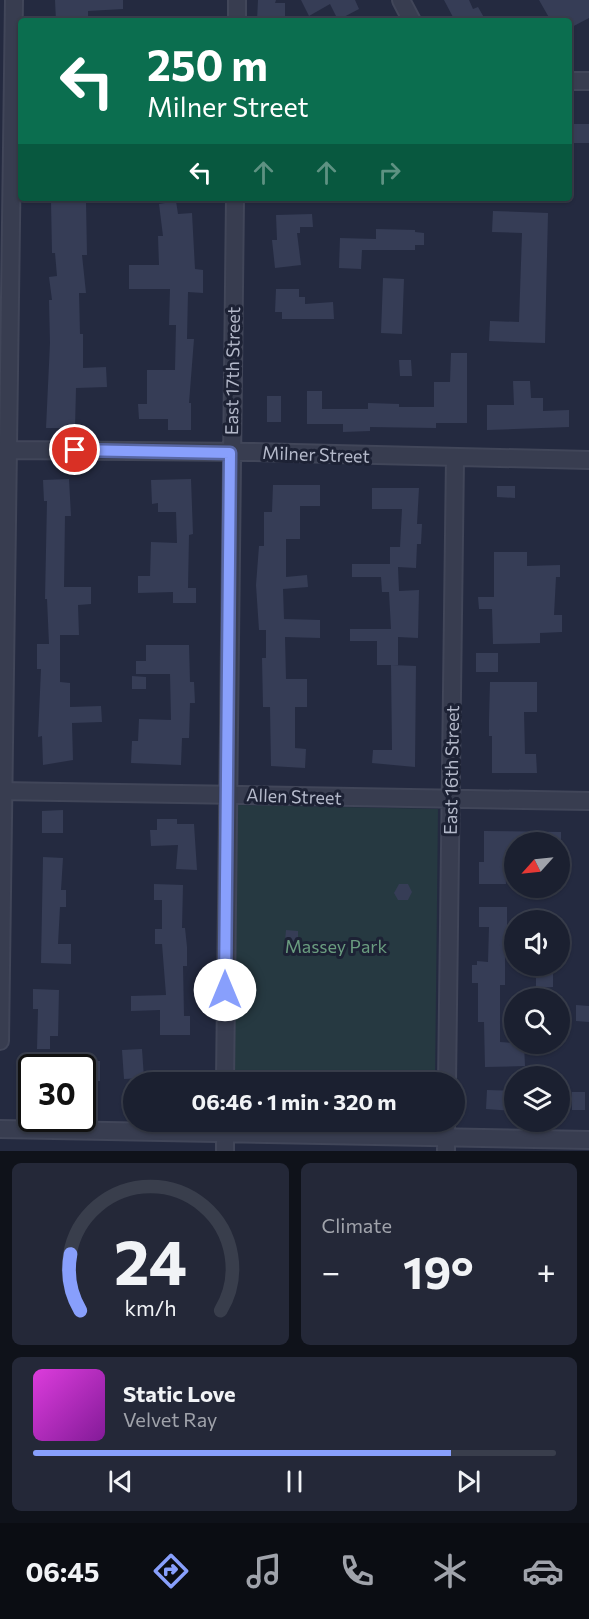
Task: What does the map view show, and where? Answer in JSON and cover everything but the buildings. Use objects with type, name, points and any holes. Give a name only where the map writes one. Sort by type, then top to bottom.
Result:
[{"type":"street","points":[[0,1041],[1,791],[14,0]]},
{"type":"street","points":[[237,0],[237,18]]},
{"type":"street","points":[[400,0],[410,18]]},
{"type":"street","points":[[572,81],[589,81]]},
{"type":"street","name":"East 17th Street","points":[[225,1072],[230,453],[235,201]]},
{"type":"street","name":"Milner Street","points":[[8,450],[589,460]]},
{"type":"street","name":"East 16th Street","points":[[447,1072],[456,458]]},
{"type":"street","name":"Allen Street","points":[[1,791],[589,801]]},
{"type":"street","points":[[0,1129],[123,1128]]},
{"type":"street","points":[[225,1132],[225,1151]]},
{"type":"street","points":[[323,1132],[589,1140]]},
{"type":"green space","name":"Massey Park","points":[[237,805],[438,809],[435,1072],[233,1072]]},
{"type":"route","points":[[75,450],[230,453],[225,990]]}]
